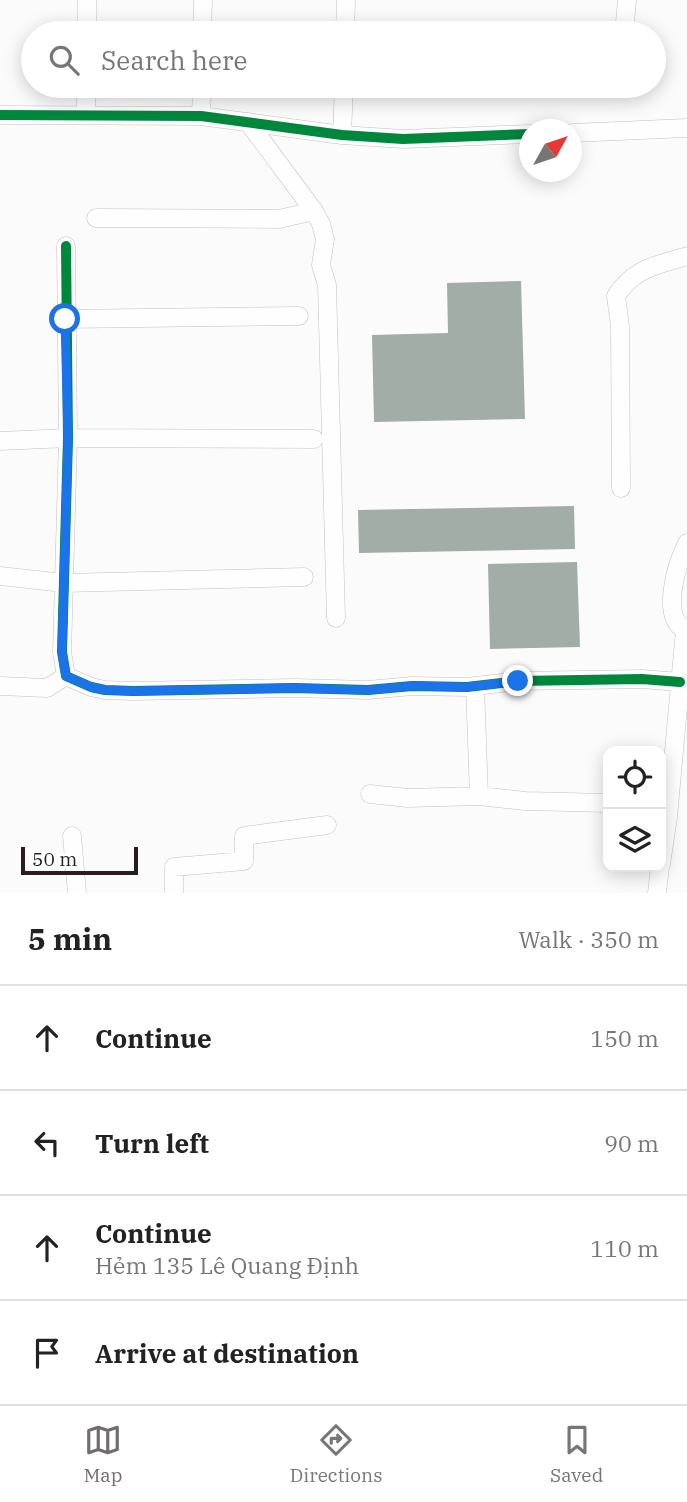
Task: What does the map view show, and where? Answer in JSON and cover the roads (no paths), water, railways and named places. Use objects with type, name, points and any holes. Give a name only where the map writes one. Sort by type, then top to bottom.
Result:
[{"type":"street","points":[[87,0],[87,21]]},
{"type":"street","points":[[202,21],[203,0]]},
{"type":"street","points":[[345,21],[346,0]]},
{"type":"street","points":[[625,21],[627,0]]},
{"type":"street","points":[[86,98],[86,115]]},
{"type":"street","points":[[201,116],[202,98]]},
{"type":"street","points":[[342,135],[344,98]]},
{"type":"street","points":[[0,115],[201,116],[342,135],[403,139],[519,134]]},
{"type":"street","points":[[248,122],[314,211],[325,239],[321,265],[327,285],[336,618]]},
{"type":"street","points":[[582,133],[687,128]]},
{"type":"street","points":[[96,218],[279,219],[314,211]]},
{"type":"street","points":[[66,246],[68,438],[62,652],[66,676]]},
{"type":"street","points":[[621,488],[620,326],[616,296],[626,281],[638,273],[687,256]]},
{"type":"street","points":[[65,319],[299,316]]},
{"type":"street","points":[[0,441],[68,438],[314,439]]},
{"type":"street","points":[[666,797],[686,630],[676,621],[672,604],[679,561],[687,543]]},
{"type":"street","points":[[0,576],[64,583],[304,577]]},
{"type":"street","points":[[0,686],[47,688],[66,676]]},
{"type":"street","points":[[66,676],[105,690],[368,690],[412,686],[475,686],[518,681],[642,679],[680,682]]},
{"type":"street","points":[[475,686],[479,796]]},
{"type":"street","points":[[370,794],[408,797],[479,796],[525,801],[603,803]]},
{"type":"street","points":[[174,893],[174,867],[244,860],[244,836],[327,825]]},
{"type":"street","points":[[72,836],[76,893]]},
{"type":"street","points":[[657,893],[660,872]]}]
